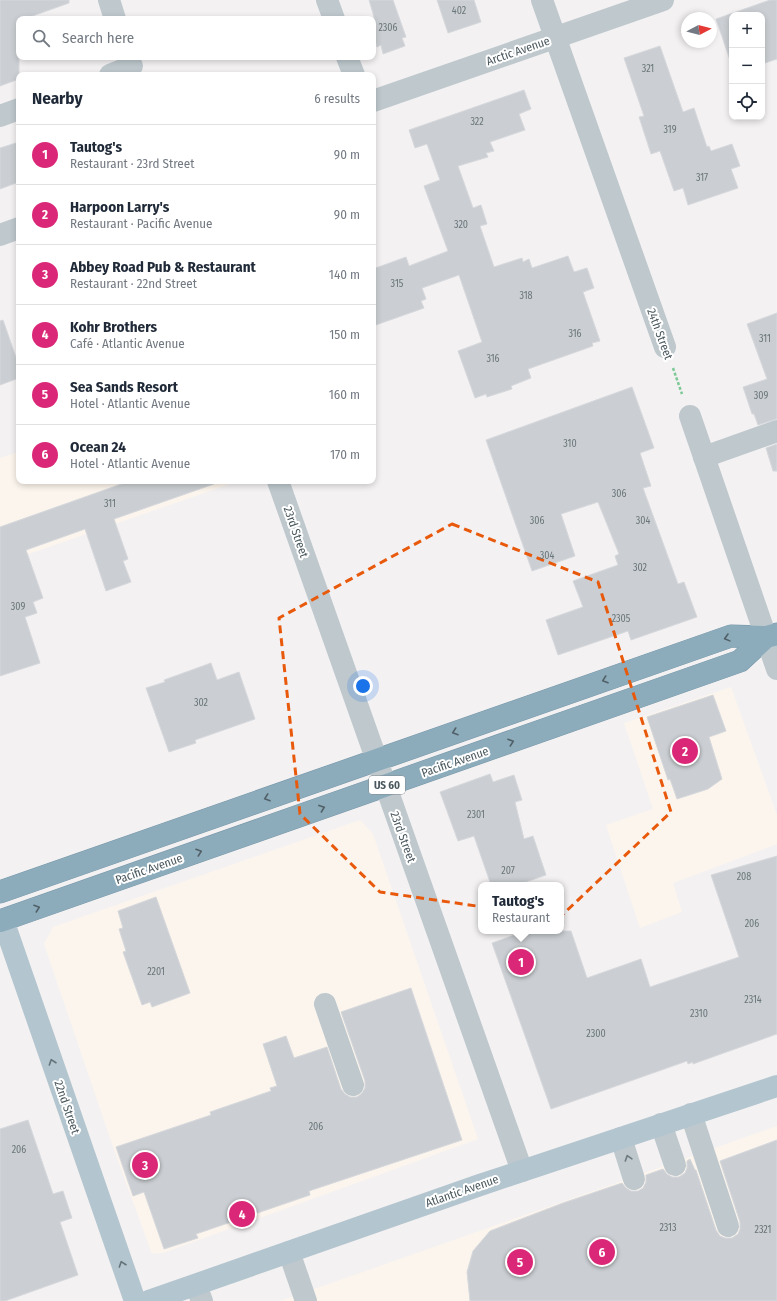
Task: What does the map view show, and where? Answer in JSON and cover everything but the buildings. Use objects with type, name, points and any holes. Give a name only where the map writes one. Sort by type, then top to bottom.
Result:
[{"type":"highway","name":"US 60","points":[[0,892],[731,636],[772,636]]},
{"type":"highway","name":"Pacific Avenue","points":[[1,918],[740,662],[772,636]]},
{"type":"main road","name":"22nd Street","points":[[1,918],[135,1301]]},
{"type":"main road","name":"Atlantic Avenue","points":[[149,1301],[199,1293],[289,1252],[522,1171],[777,1086]]},
{"type":"street","points":[[109,0],[114,16]]},
{"type":"street","points":[[327,0],[333,16]]},
{"type":"street","name":"24th Street","points":[[542,0],[665,347]]},
{"type":"street","name":"Arctic Avenue","points":[[376,100],[663,0]]},
{"type":"street","points":[[348,60],[353,72]]},
{"type":"street","points":[[117,72],[132,66]]},
{"type":"street","points":[[0,116],[16,110]]},
{"type":"street","points":[[0,235],[16,229]]},
{"type":"street","points":[[690,416],[704,457],[772,636],[777,669]]},
{"type":"street","points":[[704,457],[777,431]]},
{"type":"street","name":"23rd Street","points":[[279,484],[522,1171]]},
{"type":"street","points":[[325,1004],[352,1085]]},
{"type":"street","points":[[691,1114],[728,1226]]},
{"type":"street","points":[[661,1124],[675,1165]]},
{"type":"street","points":[[621,1138],[634,1179]]},
{"type":"street","points":[[289,1252],[306,1301]]},
{"type":"path","name":"24th Street","points":[[665,347],[690,416]]},
{"type":"highlighted area","points":[[452,524],[598,582],[671,812],[559,918],[380,892],[300,814],[279,618]]},
{"type":"shaded area","points":[[16,453],[16,484],[230,484],[0,564],[0,458]]},
{"type":"shaded area","points":[[731,687],[777,815],[777,844],[673,883],[682,912],[640,928],[606,825],[653,809],[624,723]]},
{"type":"shaded area","points":[[360,820],[373,834],[478,1139],[163,1253],[152,1254],[112,1144],[44,944],[53,927]]},
{"type":"shaded area","points":[[777,1126],[777,1301],[280,1301],[605,1187]]},
{"type":"place","name":"Harpoon Larry's","points":[[685,751]]},
{"type":"place","name":"Tautog's","points":[[521,962]]},
{"type":"place","name":"Abbey Road Pub & Restaurant","points":[[145,1165]]},
{"type":"place","name":"Kohr Brothers","points":[[242,1214]]},
{"type":"place","name":"Ocean 24","points":[[602,1252]]},
{"type":"place","name":"Sea Sands Resort","points":[[520,1262]]}]
